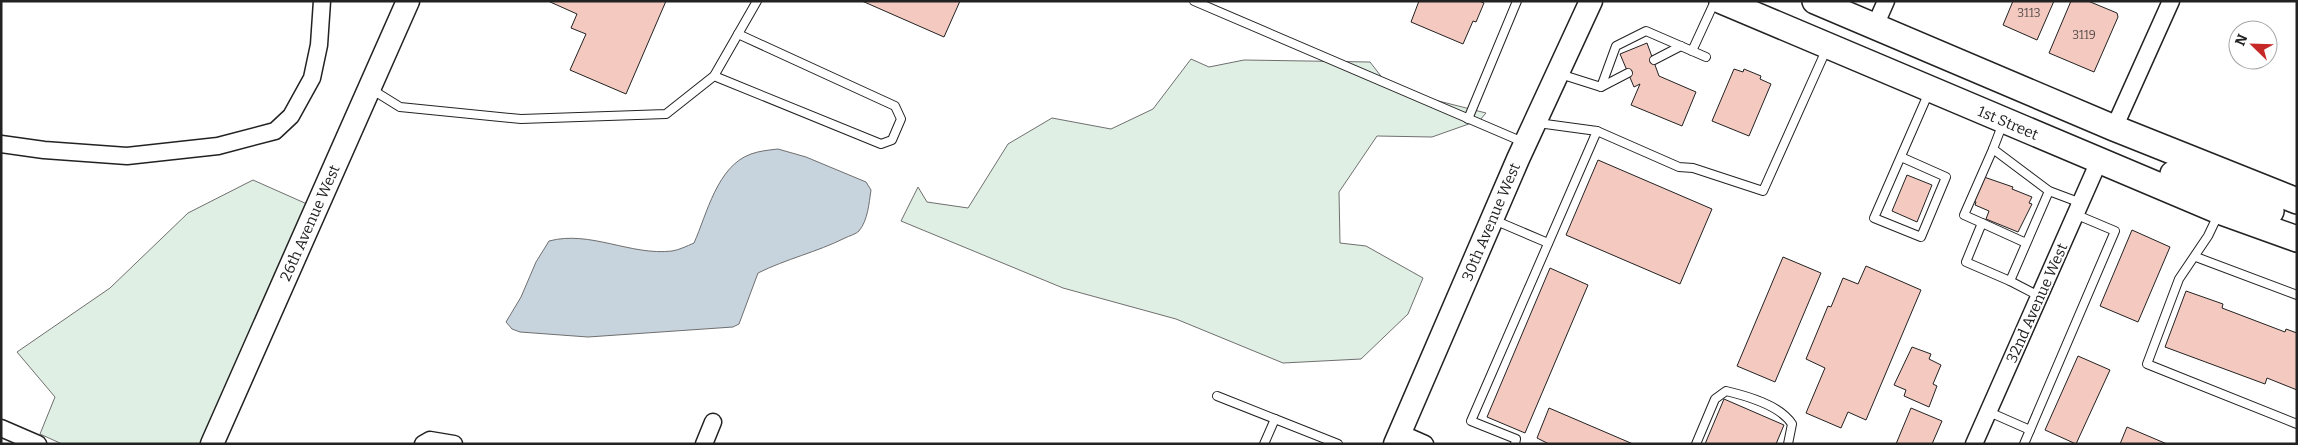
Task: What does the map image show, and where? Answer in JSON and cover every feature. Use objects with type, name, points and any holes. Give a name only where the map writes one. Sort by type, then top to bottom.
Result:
[{"type":"main road","name":"1st Street","points":[[1722,1],[2219,211],[2297,239]]},
{"type":"main road","points":[[1815,1],[2114,128],[2297,201]]},
{"type":"main road","points":[[2102,162],[2160,169],[2297,220]]},
{"type":"street","points":[[1,144],[44,150],[127,156],[218,146],[276,131],[291,116],[312,78],[319,45],[322,1]]},
{"type":"street","name":"26th Avenue West","points":[[212,444],[408,1]]},
{"type":"street","name":"30th Avenue West","points":[[1398,439],[1492,220],[1591,1]]},
{"type":"street","points":[[1875,26],[1886,1]]},
{"type":"street","points":[[2114,128],[2171,1]]},
{"type":"street","name":"32nd Avenue West","points":[[1974,444],[2079,209],[2102,162]]},
{"type":"street","points":[[704,444],[712,422]]},
{"type":"street","points":[[1,428],[22,440],[38,444]]},
{"type":"street","points":[[1398,439],[1424,444]]},
{"type":"street","points":[[423,444],[430,440],[454,444]]},
{"type":"lane","points":[[370,88],[400,107],[521,119],[666,114],[714,76],[757,1]]},
{"type":"lane","points":[[1194,1],[1526,144]]},
{"type":"lane","points":[[1468,119],[1517,1]]},
{"type":"lane","points":[[1692,51],[1715,1]]},
{"type":"lane","points":[[1601,87],[1616,46],[1646,31],[1706,57]]},
{"type":"lane","points":[[714,76],[881,144],[892,140],[901,119],[895,106],[738,34]]},
{"type":"lane","points":[[1654,60],[1681,46]]},
{"type":"lane","points":[[1535,123],[1597,131],[1679,167],[1693,168],[1763,192],[1828,46]]},
{"type":"lane","points":[[1559,73],[1601,87],[1628,73]]},
{"type":"lane","points":[[1901,158],[1946,177],[1921,237],[1874,218],[1930,90]]},
{"type":"lane","points":[[2004,121],[1964,215],[2026,242]]},
{"type":"lane","points":[[1515,444],[1516,439],[1471,421],[1597,131]]},
{"type":"lane","points":[[1993,149],[2049,191],[2115,231],[2024,444]]},
{"type":"lane","points":[[2010,281],[2049,191]]},
{"type":"lane","points":[[2219,211],[2196,257],[2179,279],[2147,364],[2297,424]]},
{"type":"lane","points":[[1492,220],[1548,243]]},
{"type":"lane","points":[[1982,223],[1966,262],[2040,296]]},
{"type":"lane","points":[[2196,257],[2297,295]]},
{"type":"lane","points":[[1696,444],[1715,400],[1726,391],[1740,394],[1786,416],[1792,424],[1788,444]]},
{"type":"lane","points":[[1216,396],[1338,444]]},
{"type":"lane","points":[[1988,412],[2030,430]]},
{"type":"lane","points":[[1264,444],[1275,419]]},
{"type":"green space","points":[[1191,59],[1209,67],[1244,60],[1370,62],[1391,89],[1486,113],[1480,120],[1432,137],[1377,136],[1339,192],[1340,243],[1366,246],[1423,278],[1408,314],[1361,359],[1283,363],[1176,319],[1063,288],[901,221],[918,187],[927,202],[968,208],[1008,144],[1052,118],[1111,129],[1153,109]]},
{"type":"green space","points":[[253,180],[307,204],[201,444],[62,444],[40,434],[55,397],[17,352],[110,288],[188,213]]},
{"type":"shaded area","points":[[778,149],[806,157],[866,182],[871,190],[868,211],[862,227],[856,233],[758,273],[739,324],[733,327],[588,337],[520,332],[512,329],[506,322],[521,297],[536,262],[549,241],[564,238],[580,239],[657,252],[683,248],[694,243],[715,192],[721,180],[730,169],[739,160],[751,154]]},
{"type":"building","points":[[548,1],[666,1],[626,94],[570,70],[586,34],[571,28],[577,14]]},
{"type":"building","points":[[862,1],[960,1],[944,37]]},
{"type":"building","points":[[1419,1],[1479,1],[1484,3],[1476,22],[1473,21],[1463,44],[1411,22]]},
{"type":"building","points":[[2013,1],[2054,1],[2037,40],[2003,25]]},
{"type":"building","points":[[2071,1],[2088,1],[2117,13],[2118,17],[2094,72],[2049,53]]},
{"type":"building","points":[[1647,43],[1659,76],[1696,92],[1682,126],[1631,105],[1640,84],[1634,87],[1620,54]]},
{"type":"building","points":[[1734,69],[1743,72],[1744,69],[1761,76],[1760,79],[1771,84],[1749,136],[1712,121]]},
{"type":"building","points":[[1598,160],[1712,209],[1680,284],[1566,235]]},
{"type":"building","points":[[1907,175],[1932,185],[1917,222],[1892,211]]},
{"type":"building","points":[[1984,177],[2013,187],[2012,189],[2032,197],[2029,203],[2032,204],[2018,232],[1986,219],[1989,211],[1975,205],[1976,202],[1974,201]]},
{"type":"building","points":[[2132,230],[2170,247],[2138,322],[2100,306]]},
{"type":"building","points":[[1783,257],[1821,273],[1775,382],[1737,366]]},
{"type":"building","points":[[1866,266],[1921,290],[1866,420],[1848,412],[1841,428],[1806,413],[1825,368],[1806,359],[1828,306],[1831,307],[1843,278],[1858,284]]},
{"type":"building","points":[[1550,268],[1588,285],[1525,433],[1487,417]]},
{"type":"building","points":[[2186,291],[2223,304],[2222,308],[2285,332],[2286,329],[2297,333],[2297,390],[2267,378],[2265,384],[2165,347]]},
{"type":"building","points":[[1912,347],[1931,354],[1929,359],[1941,365],[1933,384],[1937,386],[1929,407],[1904,396],[1906,390],[1894,385]]},
{"type":"building","points":[[2078,356],[2110,370],[2076,444],[2045,430]]},
{"type":"building","points":[[1724,399],[1784,425],[1776,444],[1705,444]]},
{"type":"building","points":[[1549,408],[1633,444],[1549,444],[1537,438]]},
{"type":"building","points":[[1911,408],[1942,421],[1932,444],[1896,444]]},
{"type":"building","points":[[2127,427],[2167,444],[2120,444]]}]
